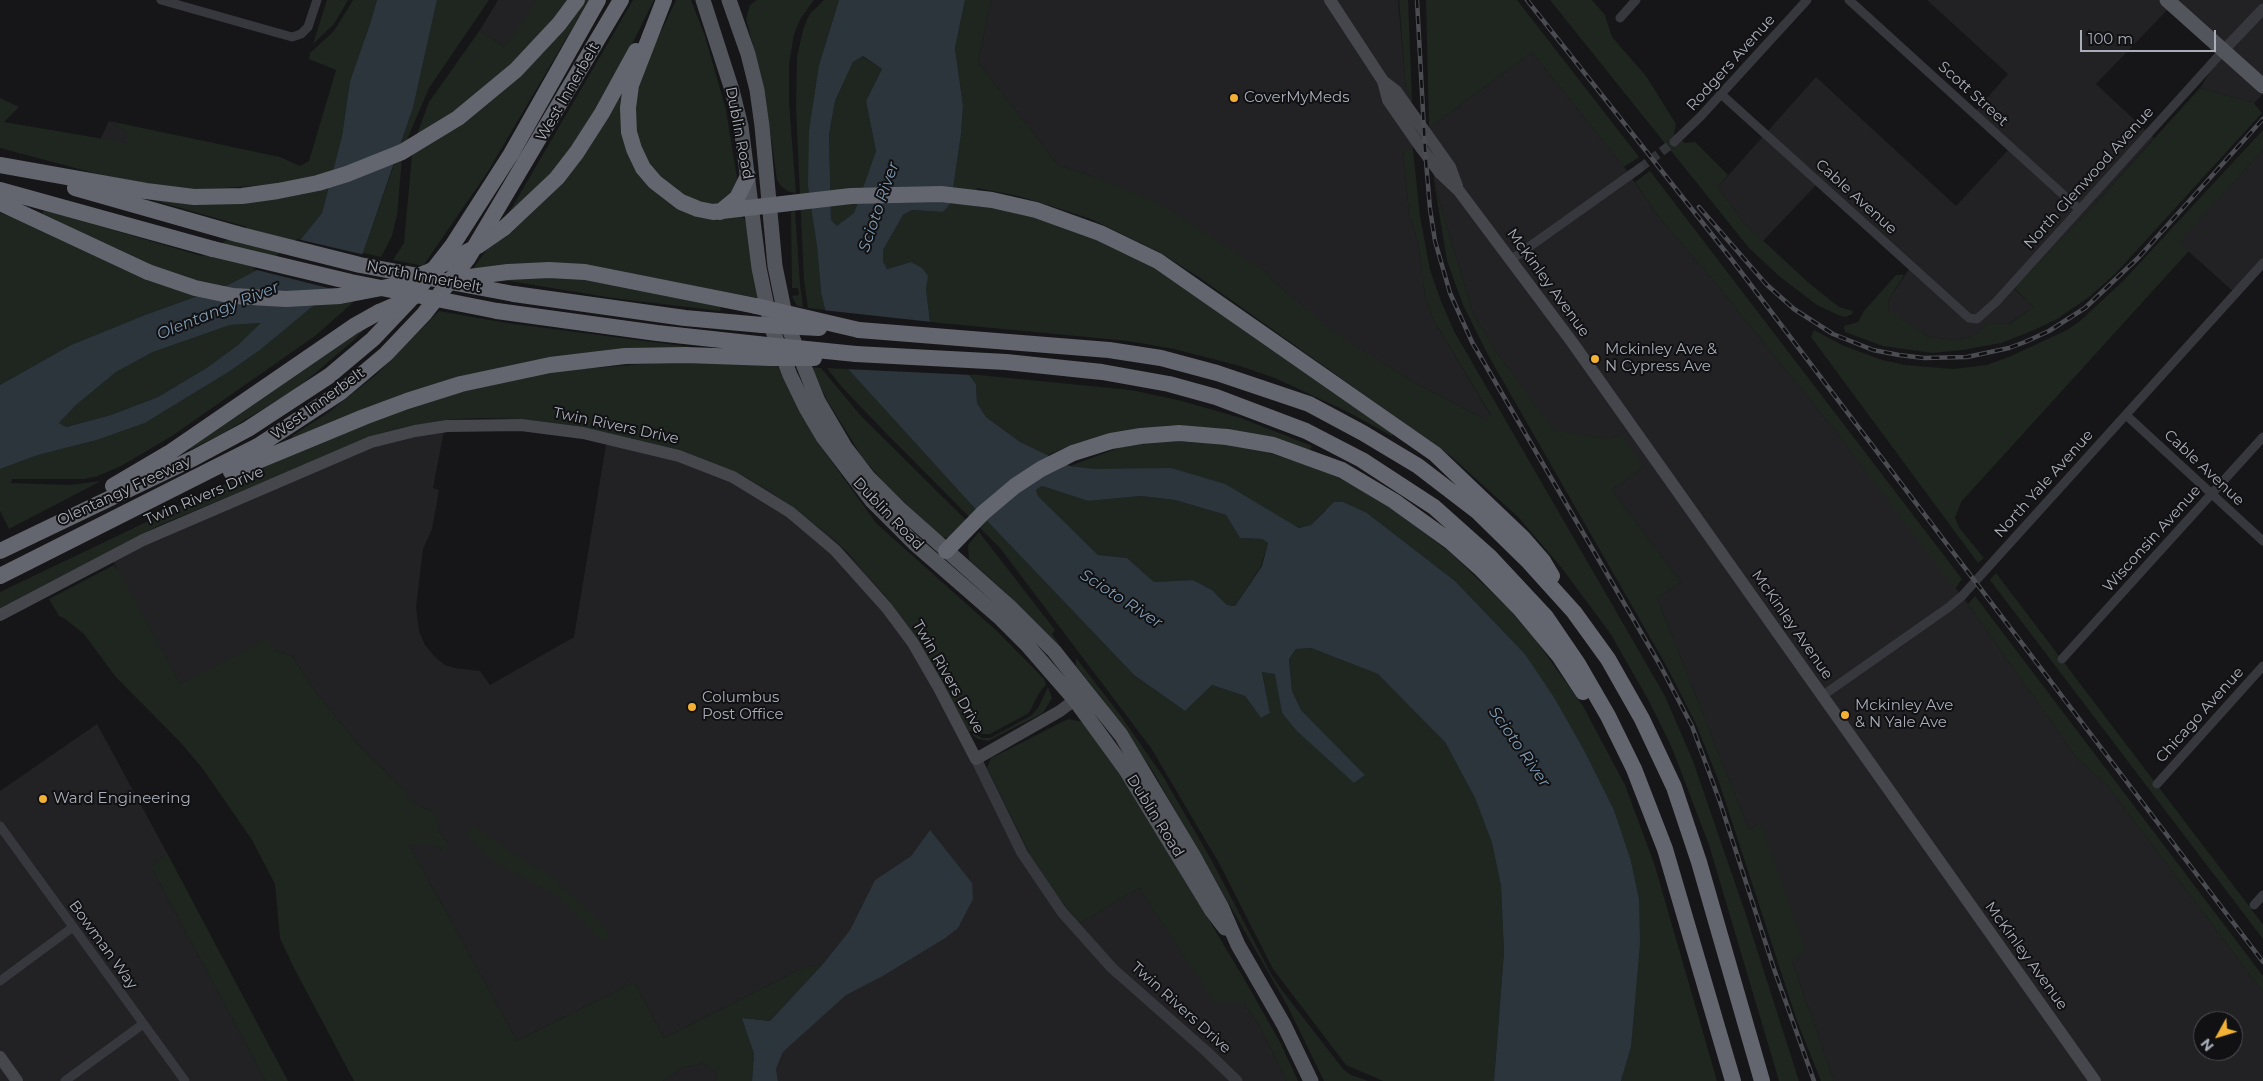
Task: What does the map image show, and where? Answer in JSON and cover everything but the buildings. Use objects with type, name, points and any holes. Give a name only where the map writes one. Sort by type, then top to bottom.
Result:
[{"type":"highway","points":[[0,166],[146,192],[194,197],[242,196],[318,183],[347,174],[402,152],[426,138],[486,96],[516,70],[577,0]]},
{"type":"highway","name":"West Innerbelt","points":[[248,429],[299,397],[351,358],[403,307],[431,274],[452,246],[511,154],[598,0]]},
{"type":"highway","name":"West Innerbelt","points":[[81,535],[258,446],[341,392],[386,354],[424,314],[468,258],[621,0]]},
{"type":"highway","points":[[664,0],[631,85],[628,108],[629,132],[634,149],[643,168],[666,193],[698,210],[720,212],[851,196],[941,194],[992,200],[1036,210],[1082,226],[1158,261],[1435,454],[1523,538],[1543,561],[1574,612],[1626,688],[1674,787],[1700,862],[1762,1081]]},
{"type":"highway","points":[[0,203],[148,272],[195,288],[233,296],[286,298],[340,296],[392,286],[428,272],[478,246],[504,228],[557,178],[577,152],[602,113],[664,0]]},
{"type":"highway","name":"North Innerbelt","points":[[0,166],[237,234],[352,263],[514,294],[686,318],[762,325],[859,330]]},
{"type":"highway","points":[[720,212],[737,198],[748,176]]},
{"type":"highway","name":"North Innerbelt","points":[[0,190],[213,249],[351,282],[497,311],[769,352]]},
{"type":"highway","points":[[30,536],[169,453],[347,331],[379,312],[424,292],[470,277],[524,271],[584,272],[756,306],[859,330],[1109,350],[1161,358],[1217,373],[1309,404],[1363,433],[1448,488],[1502,535],[1574,612]]},
{"type":"highway","points":[[81,535],[364,416],[461,384],[550,364],[624,356],[769,352],[792,359],[856,354],[1006,362],[1102,372],[1169,384],[1261,413],[1306,431],[1362,460],[1434,507],[1490,556],[1546,617],[1578,664],[1608,716],[1650,807],[1679,894],[1733,1081]]},
{"type":"highway","name":"Olentangy Freeway","points":[[0,551],[194,458],[248,429]]},
{"type":"highway","points":[[946,551],[1008,492],[1041,469],[1073,453],[1111,441],[1179,433],[1227,437],[1273,445],[1342,470],[1394,501],[1451,542],[1480,568],[1520,609],[1560,657],[1634,769]]},
{"type":"highway","name":"Olentangy Freeway","points":[[0,576],[81,535]]},
{"type":"main road","points":[[705,5],[730,0]]},
{"type":"main road","name":"Dublin Road","points":[[730,0],[748,54],[757,90],[762,126],[759,268],[771,326],[800,395],[823,437],[872,501],[914,543],[1005,623],[1057,677],[1081,695]]},
{"type":"main road","name":"McKinley Avenue","points":[[1330,0],[1383,81],[1396,91],[1450,167],[1459,191],[1512,260],[1714,542],[2095,1081]]},
{"type":"main road","points":[[2167,0],[2263,86]]},
{"type":"main road","name":"Dublin Road","points":[[705,5],[732,90],[741,126],[748,176],[760,206],[787,324],[818,401],[845,447],[868,477],[946,551],[1009,606],[1054,651],[1081,695],[1140,764],[1221,906],[1238,945],[1284,1025],[1311,1081]]},
{"type":"main road","points":[[800,395],[820,414],[838,445],[864,479],[887,504],[920,535],[946,551]]},
{"type":"main road","name":"Twin Rivers Drive","points":[[0,614],[143,540],[371,442],[415,430],[447,426],[490,424],[552,428],[630,443],[702,464],[765,495],[812,529],[869,585],[913,644],[939,688],[976,759],[1060,711],[1081,695]]},
{"type":"main road","points":[[0,1058],[17,1081]]},
{"type":"street","points":[[161,0],[292,37],[301,34],[308,27],[317,0]]},
{"type":"street","points":[[1620,18],[1636,0]]},
{"type":"street","name":"Rodgers Avenue","points":[[1674,142],[1807,0]]},
{"type":"street","name":"Scott Street","points":[[1849,0],[2079,209]]},
{"type":"street","points":[[2223,51],[2263,9]]},
{"type":"street","name":"North Glenwood Avenue","points":[[1973,319],[1981,318],[2223,51]]},
{"type":"street","name":"Cable Avenue","points":[[1721,94],[1973,319]]},
{"type":"street","points":[[1512,260],[1640,168]]},
{"type":"street","name":"North Yale Avenue","points":[[1822,696],[1950,607],[1962,596],[2263,263]]},
{"type":"street","name":"Cable Avenue","points":[[2126,415],[2263,541]]},
{"type":"street","name":"Wisconsin Avenue","points":[[2062,659],[2263,438]]},
{"type":"street","name":"Chicago Avenue","points":[[2157,784],[2263,666]]},
{"type":"street","name":"Twin Rivers Drive","points":[[976,759],[1022,853],[1062,912],[1112,968],[1237,1081]]},
{"type":"street","name":"Bowman Way","points":[[0,826],[185,1081]]},
{"type":"street","points":[[2254,905],[2263,895]]},
{"type":"street","points":[[0,981],[73,927]]},
{"type":"street","points":[[65,1081],[143,1024]]},
{"type":"shaded area","points":[[327,0],[348,0],[334,24],[313,44]]},
{"type":"shaded area","points":[[353,0],[377,0],[350,81],[342,136],[322,213],[301,239],[273,263],[228,285],[145,315],[71,345],[0,385],[0,213],[136,260],[42,216],[44,210],[202,256],[247,227],[149,199],[171,200],[267,185],[192,190],[157,186],[105,176],[0,148],[0,98],[19,107],[4,122],[127,143],[126,131],[109,121],[280,157],[300,166],[309,161],[336,70],[309,59],[310,53],[334,31]]},
{"type":"shaded area","points":[[437,0],[489,0],[429,88],[406,142],[401,144],[413,108]]},
{"type":"shaded area","points":[[498,0],[533,0],[537,2],[504,47],[480,30]]},
{"type":"shaded area","points":[[533,0],[568,0],[538,37],[483,94],[416,137],[429,102],[480,30],[504,47],[536,2]]},
{"type":"shaded area","points":[[583,0],[589,0],[487,173],[423,266],[393,260],[404,243],[412,154]]},
{"type":"shaded area","points":[[633,0],[654,0],[618,72],[558,169],[507,216]]},
{"type":"shaded area","points":[[676,0],[691,0],[705,36],[726,110],[737,188],[725,204],[704,205],[672,189],[652,168],[638,140],[635,104],[638,87],[647,61]]},
{"type":"shaded area","points":[[757,0],[814,0],[801,18],[794,34],[789,64],[789,103],[796,193],[789,192],[777,180],[764,87],[746,19],[750,5]]},
{"type":"shaded area","points":[[824,0],[839,0],[819,65],[817,246],[821,293],[825,310],[808,308],[804,280],[796,108],[797,57],[803,30],[809,15]]},
{"type":"shaded area","points":[[965,0],[991,0],[978,62],[1058,165],[1092,176],[1160,204],[1266,272],[1274,282],[1338,335],[1413,382],[1486,420],[1491,415],[1433,319],[1425,297],[1418,242],[1409,213],[1403,149],[1413,150],[1420,216],[1430,270],[1441,301],[1454,331],[1665,696],[1693,761],[1745,912],[1799,1081],[1779,1081],[1709,845],[1672,748],[1649,701],[1610,633],[1561,567],[1519,518],[1452,457],[1200,278],[1159,252],[1091,219],[1018,196],[977,188],[976,206],[1005,210],[1056,223],[1111,245],[1166,274],[1394,433],[1392,436],[1348,412],[1275,378],[1240,366],[1174,349],[1128,341],[930,322],[926,289],[911,262],[887,269],[883,261],[883,250],[903,215],[912,210],[943,212],[951,203],[963,106],[955,48]]},
{"type":"shaded area","points":[[991,0],[1398,0],[1406,89],[1412,99],[1413,150],[1403,150],[1409,213],[1418,242],[1425,297],[1433,319],[1491,416],[1486,420],[1413,382],[1337,335],[1274,282],[1266,272],[1092,176],[1058,165],[978,62]]},
{"type":"shaded area","points":[[1399,0],[1408,0],[1412,99],[1406,89]]},
{"type":"shaded area","points":[[1426,0],[1517,0],[1639,157],[1624,167],[1532,52],[1429,128]]},
{"type":"shaded area","points":[[1550,0],[1592,0],[1605,15],[1612,37],[1646,76],[1676,124],[1674,134],[1685,143],[1695,142],[1728,175],[1718,187],[1743,222],[1810,284],[1839,307],[1853,311],[1852,314],[1846,317],[1838,315],[1817,305],[1779,276],[1749,248]]},
{"type":"shaded area","points":[[1927,0],[2263,0],[2263,94],[2254,103],[2200,88],[2223,51],[2172,5],[2096,84],[2154,138],[2086,214],[2014,289],[2034,307],[2008,324],[1989,323],[1972,337],[1953,340],[1929,337],[1889,312],[1888,301],[1911,266],[1818,183],[1763,241],[1743,222],[1718,187],[1816,77],[1956,206],[2011,147],[1974,113],[2008,74]]},
{"type":"shaded area","points":[[1532,52],[1624,167],[1659,217],[1718,286],[1832,427],[1968,604],[2077,758],[2107,785],[2263,992],[2263,1081],[1834,1081],[1792,961],[1760,823],[1749,830],[1657,598],[1681,582],[1612,490],[1643,467],[1610,439],[1554,431],[1495,350],[1473,313],[1435,187],[1429,128]]},
{"type":"shaded area","points":[[862,56],[882,69],[866,101],[876,151],[854,213],[837,227],[831,220],[829,135],[835,101],[853,62]]},
{"type":"shaded area","points":[[624,85],[622,111],[656,190],[742,217],[745,220],[758,298],[600,268],[472,270],[488,248],[519,224]]},
{"type":"shaded area","points":[[2200,88],[2254,103],[2262,113],[2115,274],[2089,297],[2057,319],[2001,343],[1932,353],[1883,346],[1845,332],[1844,326],[1858,322],[1864,311],[1896,275],[1904,275],[1888,301],[1889,311],[1929,337],[1953,340],[1972,337],[1989,323],[2009,324],[2034,307],[2014,288],[2086,214]]},
{"type":"shaded area","points":[[109,121],[126,131],[128,143],[100,140]]},
{"type":"shaded area","points":[[2263,130],[2263,150],[2179,242],[2189,251],[1961,502],[1955,518],[1960,529],[1984,558],[1978,563],[1811,337],[1814,330],[1844,346],[1882,360],[1905,365],[1953,369],[1987,365],[2011,356],[2067,330],[2080,321],[2123,281]]},
{"type":"shaded area","points":[[2263,150],[2263,263],[2235,293],[2178,242]]},
{"type":"shaded area","points":[[402,158],[397,215],[392,236],[381,257],[363,253],[395,162]]},
{"type":"shaded area","points":[[1650,171],[1962,579],[1955,589],[1832,427],[1718,286],[1659,217],[1635,182]]},
{"type":"shaded area","points":[[1435,187],[1473,313],[1495,350],[1554,430],[1610,439],[1621,435],[1643,467],[1612,490],[1681,582],[1657,598],[1749,830],[1760,823],[1806,951],[1792,961],[1834,1081],[1821,1081],[1797,1021],[1719,782],[1696,724],[1667,667],[1488,355],[1463,305],[1447,261]]},
{"type":"shaded area","points":[[795,211],[803,307],[797,306],[792,296],[799,295],[798,288],[792,288],[791,212]]},
{"type":"shaded area","points":[[570,276],[721,306],[720,311],[613,298],[491,278]]},
{"type":"shaded area","points":[[356,300],[315,336],[172,436],[121,466],[98,476],[84,479],[12,479],[11,483],[70,485],[101,481],[9,529],[0,511],[0,469],[38,455],[97,440],[145,423],[230,371],[260,350],[312,306]]},
{"type":"shaded area","points":[[439,311],[507,323],[691,347],[691,350],[572,357],[294,440],[292,436],[329,412],[377,374]]},
{"type":"shaded area","points":[[373,320],[354,340],[299,387],[225,432],[190,450],[188,447]]},
{"type":"shaded area","points":[[262,323],[238,345],[208,367],[158,397],[111,415],[65,427],[59,423],[76,405],[116,372],[153,352],[230,325]]},
{"type":"shaded area","points":[[692,360],[777,365],[814,437],[876,523],[999,633],[1044,679],[1046,685],[1039,693],[1029,713],[990,734],[981,734],[975,728],[969,732],[922,648],[887,598],[848,553],[828,534],[771,492],[742,475],[685,452],[519,419],[478,418],[446,420],[400,428],[375,435],[158,526],[0,608],[0,592],[230,482],[380,417],[441,396],[556,371]]},
{"type":"shaded area","points":[[811,367],[821,368],[861,416],[966,520],[953,536],[941,537],[886,485],[862,457],[828,402]]},
{"type":"shaded area","points":[[827,368],[848,369],[969,502],[1134,675],[1185,711],[1212,685],[1245,696],[1261,718],[1270,713],[1262,671],[1276,674],[1282,713],[1354,783],[1365,775],[1301,710],[1292,691],[1289,659],[1296,649],[1311,648],[1378,674],[1422,716],[1445,742],[1475,798],[1492,843],[1501,886],[1504,952],[1494,1081],[1383,1081],[1346,1065],[1273,969],[1219,863],[1151,748],[1000,548],[886,433],[841,386]]},
{"type":"shaded area","points":[[969,374],[1131,390],[1182,401],[1241,418],[1312,446],[1310,450],[1264,436],[1218,428],[1169,425],[1103,436],[1073,444],[1046,456],[1020,442],[986,417],[977,403],[976,384]]},
{"type":"shaded area","points":[[446,420],[433,488],[439,490],[432,529],[423,549],[416,607],[419,631],[425,645],[445,665],[480,671],[490,685],[574,637],[608,433],[685,452],[742,475],[771,492],[828,534],[868,575],[906,623],[969,732],[1030,855],[1051,888],[1079,924],[1139,888],[1215,1002],[1244,1003],[1262,1030],[1287,1081],[778,1081],[776,1069],[783,1052],[846,994],[883,976],[944,939],[930,830],[911,856],[875,880],[850,930],[823,964],[805,967],[664,1038],[634,982],[517,1041],[409,845],[435,845],[443,850],[449,845],[440,833],[432,811],[408,799],[402,788],[363,750],[317,694],[292,656],[274,650],[180,684],[108,552],[158,527],[375,435],[400,428]]},
{"type":"shaded area","points":[[1172,441],[1226,444],[1266,452],[1328,472],[1358,488],[1395,511],[1451,553],[1509,609],[1535,639],[1583,706],[1625,785],[1655,866],[1717,1081],[1621,1081],[1631,1047],[1639,899],[1631,861],[1614,810],[1584,750],[1525,654],[1455,581],[1367,513],[1325,510],[1311,525],[1299,528],[1271,513],[1095,469],[1070,466],[1121,447]]},
{"type":"shaded area","points":[[1042,486],[1088,501],[1141,496],[1175,500],[1226,515],[1240,538],[1262,539],[1268,543],[1261,566],[1235,606],[1227,605],[1212,590],[1193,580],[1154,582],[1127,558],[1098,555],[1038,496],[1036,490]]},
{"type":"shaded area","points":[[979,532],[1055,630],[1052,634],[1070,660],[1004,591],[969,560],[968,545]]},
{"type":"shaded area","points":[[114,565],[121,574],[180,684],[267,639],[274,650],[292,656],[317,694],[363,750],[402,788],[409,799],[419,806],[432,811],[440,833],[449,845],[447,850],[443,850],[435,845],[409,845],[517,1041],[634,982],[664,1038],[805,967],[823,964],[770,1021],[743,1018],[754,1054],[752,1081],[717,1081],[716,1072],[703,1063],[682,1068],[663,1081],[354,1081],[280,938],[275,884],[252,840],[203,769],[181,743],[115,676],[84,634],[59,616],[49,599]]},
{"type":"shaded area","points":[[1996,573],[2263,925],[2263,939],[1990,580]]},
{"type":"shaded area","points":[[1975,596],[2263,976],[2263,992],[2107,785],[2077,758],[1968,604]]},
{"type":"shaded area","points":[[1076,658],[1121,716],[1164,778],[1212,861],[1271,974],[1281,989],[1343,1069],[1351,1075],[1368,1081],[1324,1081],[1287,1005],[1152,770],[1101,697],[1076,666]]},
{"type":"shaded area","points":[[1048,687],[1052,698],[1043,713],[988,741],[978,739],[972,735],[974,733],[982,738],[990,738],[1032,715],[1038,708]]},
{"type":"shaded area","points":[[1068,719],[1083,722],[1122,775],[1246,982],[1281,1044],[1298,1081],[1287,1081],[1262,1030],[1244,1003],[1215,1003],[1139,888],[1079,924],[1051,888],[1030,855],[987,768],[991,758]]},
{"type":"shaded area","points":[[97,724],[167,853],[151,867],[266,1081],[0,1081],[0,791]]},
{"type":"shaded area","points":[[472,826],[478,828],[509,851],[551,876],[594,916],[608,933],[608,937],[605,940],[601,940],[556,895],[502,867],[482,852],[467,835]]},
{"type":"shaded area","points":[[167,853],[288,1081],[266,1081],[151,867]]},
{"type":"shaded area","points":[[703,1063],[716,1072],[717,1081],[663,1081],[682,1068]]},
{"type":"water","name":"Olentangy River","points":[[377,0],[437,0],[413,108],[363,253],[344,280],[260,350],[230,371],[145,423],[97,440],[38,455],[0,469],[0,385],[71,345],[145,315],[228,285],[273,262],[301,239],[322,213],[342,136],[350,81]],"holes":[[[261,323],[238,345],[208,367],[158,397],[111,415],[66,427],[59,423],[76,405],[116,372],[153,352],[230,325]]]},
{"type":"water","name":"Scioto River","points":[[839,0],[965,0],[955,48],[963,106],[951,203],[943,212],[912,210],[903,215],[883,250],[883,261],[887,269],[911,262],[922,268],[928,276],[926,289],[930,322],[976,384],[977,403],[986,417],[1020,442],[1070,466],[1095,469],[1171,468],[1225,484],[1299,528],[1311,525],[1334,502],[1343,502],[1367,513],[1455,581],[1525,654],[1555,699],[1584,750],[1614,810],[1631,861],[1639,899],[1640,943],[1631,1047],[1621,1081],[1494,1081],[1504,952],[1501,886],[1492,843],[1475,798],[1445,742],[1378,674],[1311,648],[1296,649],[1289,659],[1292,691],[1301,710],[1365,775],[1354,783],[1297,731],[1282,713],[1275,674],[1262,672],[1270,713],[1261,718],[1245,696],[1212,685],[1185,711],[1134,675],[969,502],[848,369],[832,338],[821,293],[817,246],[808,185],[809,131],[819,65]],"holes":[[[863,56],[882,69],[866,101],[876,151],[854,213],[837,226],[831,220],[829,135],[835,101],[853,62]],[[1042,486],[1088,501],[1141,496],[1175,500],[1226,515],[1240,538],[1262,539],[1268,543],[1262,566],[1235,606],[1227,605],[1212,590],[1193,580],[1154,582],[1127,558],[1098,555],[1038,496],[1036,490]]]},
{"type":"water","points":[[930,830],[972,883],[973,899],[958,928],[944,939],[883,976],[846,995],[783,1052],[776,1069],[778,1081],[752,1081],[754,1054],[742,1018],[770,1021],[823,964],[850,930],[875,880],[911,856]]},
{"type":"pier","points":[[297,239],[365,255],[346,282],[336,290],[253,269],[271,260]]},
{"type":"pier","points":[[822,310],[932,322],[973,375],[845,369],[830,339]]},
{"type":"tunnel","points":[[1640,168],[1674,142]]},
{"type":"railway","points":[[1417,0],[1430,209],[1435,241],[1450,293],[1472,342],[1660,665],[1692,726],[1720,802],[1774,969],[1814,1081]]},
{"type":"railway","points":[[1527,0],[1732,260],[2263,962]]},
{"type":"railway","points":[[1699,207],[1766,284],[1794,309],[1833,334],[1873,350],[1899,355],[1924,358],[1967,357],[2009,348],[2025,342],[2049,331],[2085,308],[2138,258],[2263,119]]},
{"type":"place","name":"CoverMyMeds","points":[[1234,98]]},
{"type":"place","name":"Mckinley Ave & N Cypress Ave","points":[[1595,359]]},
{"type":"place","name":"Columbus Post Office","points":[[692,707]]},
{"type":"place","name":"Mckinley Ave & N Yale Ave","points":[[1845,715]]},
{"type":"place","name":"Ward Engineering","points":[[43,799]]}]
